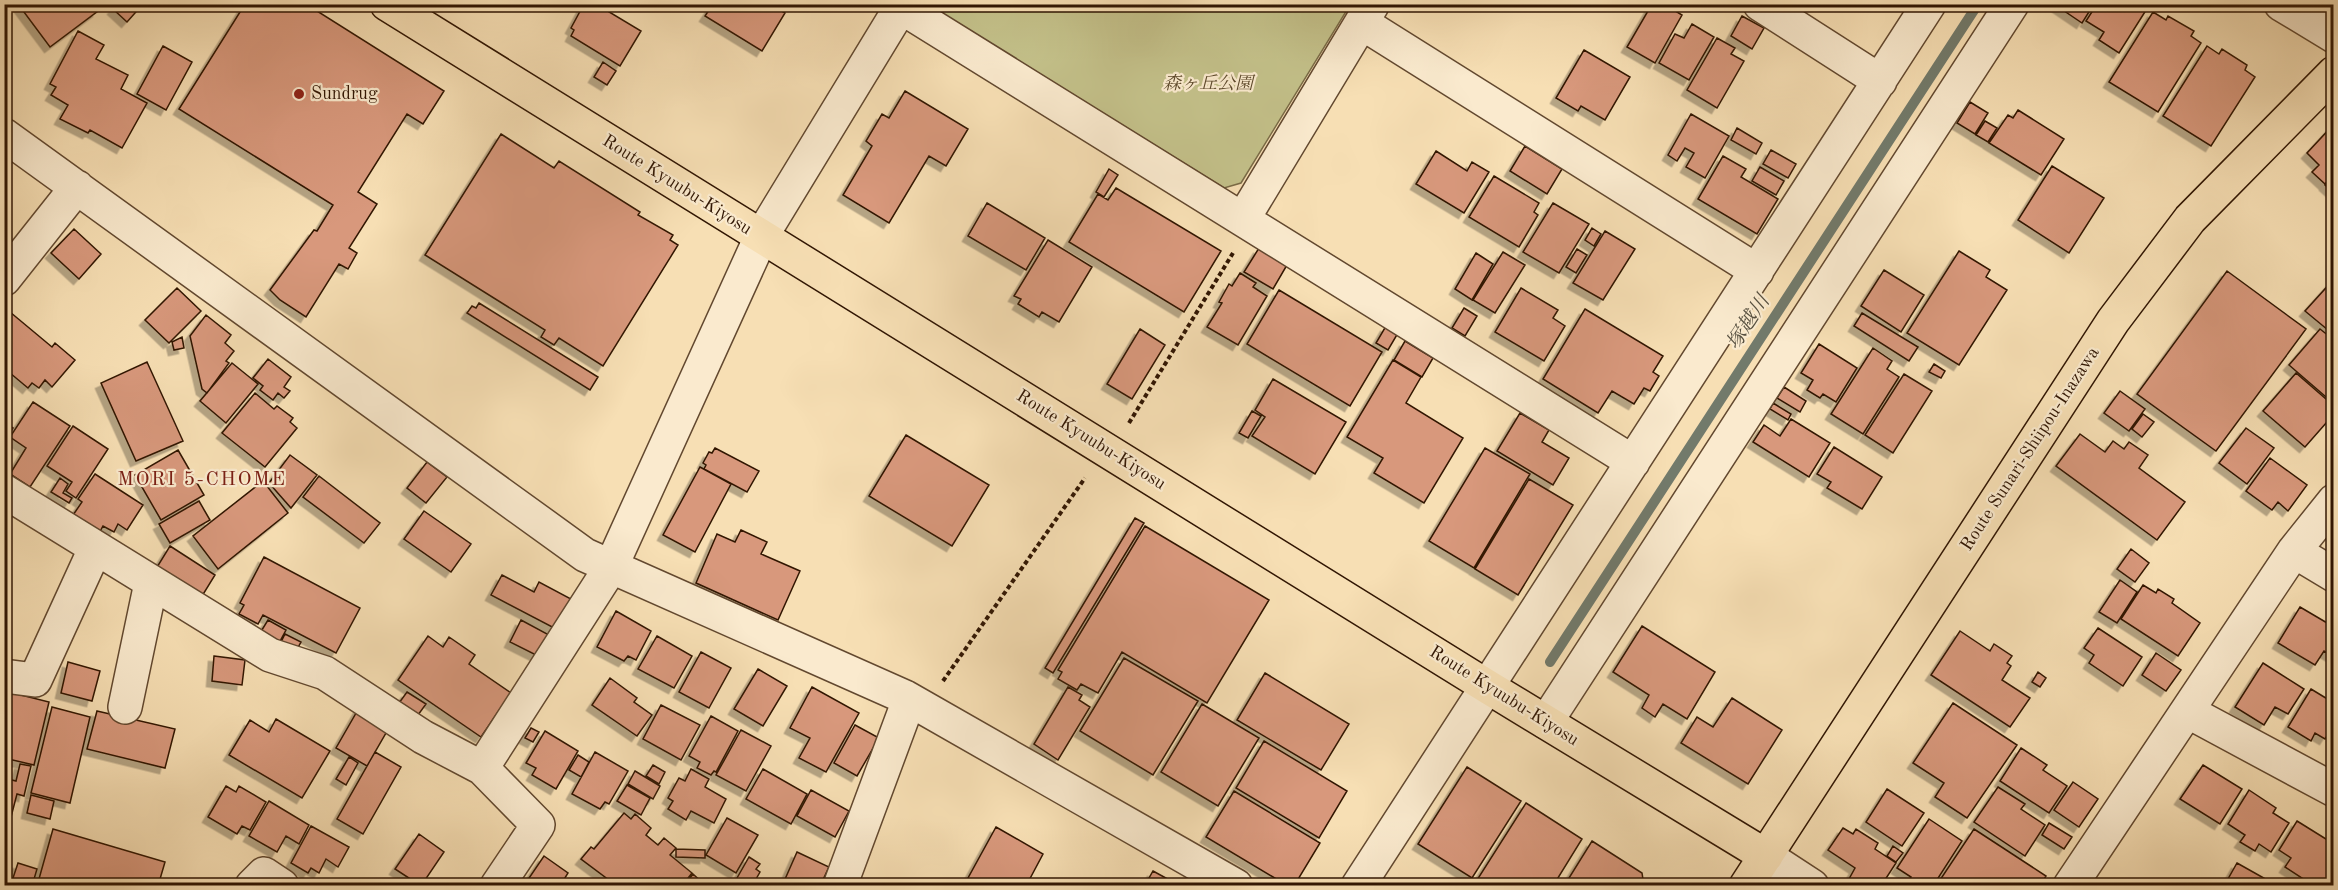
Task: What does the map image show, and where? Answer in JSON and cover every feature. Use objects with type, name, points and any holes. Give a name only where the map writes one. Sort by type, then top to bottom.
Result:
[{"type":"main road","name":"Route Kyuubu-Kiyosu","points":[[387,4],[1488,687],[1766,856]]},
{"type":"main road","name":"Route Sunari-Shiipou-Inazawa","points":[[1766,856],[2113,321],[2190,219],[2334,73]]},
{"type":"main road","points":[[1746,885],[1766,856]]},
{"type":"street","points":[[1760,4],[1880,81]]},
{"type":"street","points":[[1358,885],[1929,4]]},
{"type":"street","points":[[1546,722],[2012,4]]},
{"type":"street","points":[[2281,4],[2334,36]]},
{"type":"street","points":[[482,768],[611,567],[761,237],[898,6],[1633,462]]},
{"type":"street","points":[[1247,222],[1367,14],[1757,271]]},
{"type":"street","points":[[4,135],[585,555],[917,704],[1236,885]]},
{"type":"street","points":[[4,279],[77,187]]},
{"type":"street","points":[[4,491],[270,655],[326,673],[423,737],[482,768],[538,825],[497,885]]},
{"type":"street","points":[[2070,885],[2294,551],[2334,501]]},
{"type":"street","points":[[4,676],[35,680],[95,549]]},
{"type":"street","points":[[2294,551],[2334,575]]},
{"type":"street","points":[[125,707],[151,583]]},
{"type":"street","points":[[840,885],[917,704]]},
{"type":"street","points":[[2187,711],[2334,790]]},
{"type":"street","points":[[1766,856],[1812,885]]},
{"type":"street","points":[[252,885],[264,874],[282,885]]},
{"type":"path","points":[[917,704],[1108,451],[1247,222]]},
{"type":"green space","name":"森ヶ丘公園","points":[[928,5],[1350,5],[1241,183],[1224,188]]},
{"type":"building","points":[[18,4],[93,4],[98,11],[50,47]]},
{"type":"building","points":[[118,4],[143,4],[127,22],[113,9]]},
{"type":"building","points":[[245,4],[306,4],[444,91],[423,124],[407,114],[358,192],[377,204],[349,248],[357,253],[348,269],[339,264],[306,317],[280,300],[270,290],[314,230],[317,231],[333,205],[179,109]]},
{"type":"building","points":[[584,4],[596,4],[641,31],[620,66],[571,36],[574,30],[571,28]]},
{"type":"building","points":[[597,4],[612,4],[608,11]]},
{"type":"building","points":[[713,4],[771,4],[785,13],[762,51],[705,16]]},
{"type":"building","points":[[1652,4],[1664,4],[1682,15],[1655,63],[1627,47]]},
{"type":"building","points":[[2054,4],[2094,4],[2082,23]]},
{"type":"building","points":[[2097,4],[2145,4],[2148,7],[2119,53],[2099,40],[2104,32],[2086,21]]},
{"type":"building","points":[[2153,12],[2166,20],[2168,16],[2194,31],[2191,36],[2201,43],[2158,112],[2109,82]]},
{"type":"building","points":[[1742,16],[1764,28],[1752,49],[1731,36]]},
{"type":"building","points":[[1692,24],[1714,37],[1689,80],[1659,63],[1675,34],[1684,38]]},
{"type":"building","points":[[78,31],[104,45],[96,59],[128,75],[121,89],[147,103],[122,148],[90,130],[88,133],[60,119],[68,105],[51,95],[56,87],[50,84]]},
{"type":"building","points":[[1717,38],[1735,48],[1731,54],[1744,61],[1717,108],[1687,90]]},
{"type":"building","points":[[163,46],[192,62],[166,110],[137,94]]},
{"type":"building","points":[[2207,46],[2219,54],[2222,49],[2247,65],[2245,70],[2255,77],[2211,146],[2163,116]]},
{"type":"building","points":[[1584,50],[1630,77],[1605,120],[1581,106],[1578,111],[1556,98]]},
{"type":"building","points":[[603,62],[616,71],[607,85],[594,77]]},
{"type":"building","points":[[905,91],[968,129],[946,166],[929,156],[889,223],[843,195],[872,146],[866,141],[882,114],[889,118]]},
{"type":"building","points":[[1970,102],[1988,113],[1975,134],[1957,123]]},
{"type":"building","points":[[2018,110],[2064,139],[2041,175],[1989,143],[2008,115],[2013,118]]},
{"type":"building","points":[[1691,114],[1729,136],[1705,178],[1686,167],[1694,153],[1685,148],[1677,161],[1668,155]]},
{"type":"building","points":[[1985,121],[1997,128],[1988,142],[1976,135]]},
{"type":"building","points":[[2334,124],[2334,174],[2325,184],[2312,172],[2319,165],[2307,153]]},
{"type":"building","points":[[1737,128],[1762,143],[1756,154],[1731,140]]},
{"type":"building","points":[[501,134],[554,168],[559,161],[640,212],[638,215],[673,235],[670,240],[678,245],[603,366],[559,338],[554,345],[541,337],[545,330],[425,255]]},
{"type":"building","points":[[1525,146],[1562,169],[1547,194],[1510,171]]},
{"type":"building","points":[[1771,150],[1796,164],[1788,178],[1763,164]]},
{"type":"building","points":[[1436,151],[1467,171],[1472,162],[1489,172],[1464,213],[1416,184]]},
{"type":"building","points":[[1723,156],[1746,169],[1741,177],[1778,199],[1757,234],[1698,199]]},
{"type":"building","points":[[2052,166],[2104,198],[2069,253],[2018,220]]},
{"type":"building","points":[[1760,167],[1784,181],[1776,195],[1752,181]]},
{"type":"building","points":[[1109,169],[1118,175],[1104,197],[1096,192]]},
{"type":"building","points":[[1494,176],[1539,203],[1534,212],[1538,215],[1519,247],[1469,217]]},
{"type":"building","points":[[2334,176],[2334,193],[2325,185]]},
{"type":"building","points":[[1116,188],[1221,251],[1184,312],[1069,242],[1098,194],[1108,200]]},
{"type":"building","points":[[987,203],[1045,238],[1026,270],[968,236]]},
{"type":"building","points":[[1553,203],[1589,224],[1559,273],[1523,252]]},
{"type":"building","points":[[1592,228],[1601,234],[1594,246],[1585,240]]},
{"type":"building","points":[[74,229],[101,254],[79,279],[51,253]]},
{"type":"building","points":[[1605,231],[1635,249],[1603,300],[1573,283]]},
{"type":"building","points":[[1048,240],[1092,267],[1059,322],[1042,312],[1039,317],[1018,304],[1021,299],[1014,296]]},
{"type":"building","points":[[1259,248],[1287,265],[1273,289],[1244,272]]},
{"type":"building","points":[[1577,249],[1587,255],[1576,273],[1566,267]]},
{"type":"building","points":[[1959,251],[1990,270],[1986,277],[2007,290],[1959,365],[1907,333]]},
{"type":"building","points":[[1503,252],[1525,265],[1495,313],[1473,300]]},
{"type":"building","points":[[1476,253],[1493,264],[1472,300],[1455,289]]},
{"type":"building","points":[[1884,270],[1924,295],[1901,332],[1861,306]]},
{"type":"building","points":[[2227,271],[2306,329],[2216,451],[2137,394]]},
{"type":"building","points":[[1240,273],[1256,283],[1253,287],[1267,296],[1238,345],[1207,327],[1222,303],[1219,302],[1229,284],[1232,286]]},
{"type":"building","points":[[2334,279],[2334,335],[2305,311]]},
{"type":"building","points":[[177,288],[201,311],[169,343],[145,320]]},
{"type":"building","points":[[1521,288],[1558,310],[1553,318],[1565,326],[1544,361],[1495,332]]},
{"type":"building","points":[[1279,290],[1382,352],[1350,406],[1247,344]]},
{"type":"building","points":[[479,303],[598,377],[590,390],[467,313],[472,306],[476,308]]},
{"type":"building","points":[[1464,308],[1477,316],[1465,336],[1452,328]]},
{"type":"building","points":[[1585,309],[1663,356],[1653,372],[1659,376],[1650,391],[1644,388],[1634,404],[1612,391],[1598,413],[1543,379]]},
{"type":"building","points":[[10,312],[52,347],[55,343],[75,360],[52,387],[45,380],[39,388],[32,383],[28,388],[4,368],[4,318]]},
{"type":"building","points":[[1862,313],[1918,347],[1909,361],[1854,326]]},
{"type":"building","points":[[206,315],[231,335],[225,343],[234,351],[226,361],[229,363],[207,393],[202,389],[190,336]]},
{"type":"building","points":[[1386,326],[1398,333],[1388,350],[1376,343]]},
{"type":"building","points":[[1140,329],[1165,345],[1132,399],[1107,384]]},
{"type":"building","points":[[2320,329],[2334,340],[2333,403],[2289,365]]},
{"type":"building","points":[[182,337],[184,348],[174,350],[172,342]]},
{"type":"building","points":[[1405,341],[1433,358],[1422,377],[1394,360]]},
{"type":"building","points":[[1819,344],[1857,368],[1836,402],[1823,394],[1820,398],[1807,390],[1813,380],[1801,373]]},
{"type":"building","points":[[1873,348],[1892,361],[1887,369],[1899,377],[1863,434],[1831,414]]},
{"type":"building","points":[[268,359],[291,377],[284,387],[290,391],[284,398],[278,393],[273,400],[260,390],[263,386],[253,378]]},
{"type":"building","points":[[1393,360],[1421,377],[1406,403],[1463,438],[1424,503],[1374,473],[1383,458],[1347,437]]},
{"type":"building","points":[[147,362],[183,441],[136,461],[101,383]]},
{"type":"building","points":[[232,363],[258,384],[226,423],[200,401]]},
{"type":"building","points":[[1934,364],[1945,371],[1941,378],[1929,372]]},
{"type":"building","points":[[2296,373],[2334,406],[2334,414],[2305,447],[2263,411]]},
{"type":"building","points":[[1904,374],[1932,391],[1893,453],[1865,435]]},
{"type":"building","points":[[1273,379],[1346,422],[1315,474],[1252,436],[1265,417],[1255,410]]},
{"type":"building","points":[[1784,387],[1806,401],[1800,412],[1777,398]]},
{"type":"building","points":[[2120,391],[2145,409],[2129,431],[2104,413]]},
{"type":"building","points":[[255,393],[274,409],[277,406],[293,418],[290,422],[297,428],[265,467],[222,433]]},
{"type":"building","points":[[33,402],[70,426],[30,487],[10,474],[26,448],[10,437]]},
{"type":"building","points":[[1773,403],[1791,414],[1788,420],[1770,409]]},
{"type":"building","points":[[1252,411],[1261,416],[1248,438],[1239,433]]},
{"type":"building","points":[[1520,413],[1549,430],[1542,442],[1569,458],[1553,485],[1497,451]]},
{"type":"building","points":[[2143,414],[2154,422],[2142,437],[2132,429]]},
{"type":"building","points":[[4,416],[11,420],[8,425],[13,428],[4,441]]},
{"type":"building","points":[[1791,419],[1830,443],[1809,477],[1753,442],[1764,425],[1780,436]]},
{"type":"building","points":[[73,426],[108,449],[76,498],[66,491],[72,482],[47,466]]},
{"type":"building","points":[[2246,428],[2274,448],[2247,484],[2219,463]]},
{"type":"building","points":[[2080,434],[2105,452],[2113,441],[2124,449],[2129,442],[2148,455],[2139,468],[2185,502],[2157,540],[2056,466]]},
{"type":"building","points":[[906,435],[989,485],[952,546],[869,496]]},
{"type":"building","points":[[1834,447],[1882,477],[1862,509],[1827,488],[1831,482],[1817,474]]},
{"type":"building","points":[[715,448],[759,471],[747,492],[704,469],[706,465],[703,463],[709,452],[712,453]]},
{"type":"building","points":[[1485,448],[1530,474],[1474,568],[1429,541]]},
{"type":"building","points":[[178,450],[204,495],[161,520],[135,475]]},
{"type":"building","points":[[290,455],[317,475],[291,508],[269,483]]},
{"type":"building","points":[[2270,458],[2307,485],[2288,511],[2278,502],[2272,510],[2246,491]]},
{"type":"building","points":[[427,462],[447,477],[426,503],[407,488]]},
{"type":"building","points":[[700,467],[731,484],[695,552],[663,535]]},
{"type":"building","points":[[95,474],[143,505],[127,530],[118,524],[114,532],[103,526],[98,535],[71,518],[82,502],[78,499]]},
{"type":"building","points":[[319,476],[380,523],[364,543],[303,497]]},
{"type":"building","points":[[60,478],[68,484],[63,493],[72,498],[69,503],[51,492]]},
{"type":"building","points":[[1529,479],[1573,505],[1518,595],[1475,569]]},
{"type":"building","points":[[263,481],[288,513],[218,569],[193,536]]},
{"type":"building","points":[[199,501],[210,520],[170,543],[159,524]]},
{"type":"building","points":[[424,511],[471,544],[451,572],[404,539]]},
{"type":"building","points":[[1135,518],[1144,523],[1053,673],[1045,668]]},
{"type":"building","points":[[1145,526],[1269,600],[1207,703],[1122,652],[1098,693],[1081,684],[1077,690],[1058,679],[1062,672],[1058,670]]},
{"type":"building","points":[[741,530],[767,542],[761,554],[800,571],[778,620],[696,583],[717,534],[735,542]]},
{"type":"building","points":[[170,546],[215,575],[199,601],[154,572]]},
{"type":"building","points":[[2131,549],[2149,563],[2135,582],[2117,569]]},
{"type":"building","points":[[264,557],[360,608],[336,653],[263,615],[258,624],[239,614],[244,605],[240,603]]},
{"type":"building","points":[[502,575],[534,592],[539,582],[571,599],[556,629],[491,595]]},
{"type":"building","points":[[2120,580],[2137,592],[2117,623],[2099,612]]},
{"type":"building","points":[[2143,585],[2156,593],[2158,589],[2174,599],[2172,603],[2200,623],[2178,656],[2121,619]]},
{"type":"building","points":[[2300,607],[2334,627],[2334,657],[2324,651],[2315,665],[2278,643]]},
{"type":"building","points":[[616,611],[651,631],[636,660],[628,656],[624,661],[597,647]]},
{"type":"building","points":[[268,620],[286,630],[279,643],[260,633]]},
{"type":"building","points":[[521,620],[549,635],[538,656],[510,642]]},
{"type":"building","points":[[1642,626],[1715,672],[1687,719],[1663,704],[1655,717],[1642,708],[1649,695],[1613,672]]},
{"type":"building","points":[[2098,628],[2142,657],[2123,686],[2089,663],[2094,655],[2084,648]]},
{"type":"building","points":[[1960,631],[1990,651],[1994,644],[2012,656],[2007,663],[2011,666],[2002,680],[2030,698],[2010,727],[1931,675]]},
{"type":"building","points":[[285,634],[301,642],[296,651],[280,644]]},
{"type":"building","points":[[428,636],[443,647],[449,637],[475,655],[469,664],[511,693],[481,737],[398,680]]},
{"type":"building","points":[[657,636],[692,656],[674,688],[638,669]]},
{"type":"building","points":[[701,652],[731,668],[709,708],[679,692]]},
{"type":"building","points":[[2156,653],[2181,670],[2166,691],[2142,675]]},
{"type":"building","points":[[214,656],[245,660],[242,685],[212,681]]},
{"type":"building","points":[[1124,658],[1198,701],[1153,775],[1080,731]]},
{"type":"building","points":[[68,662],[100,671],[92,701],[61,693]]},
{"type":"building","points":[[2263,663],[2304,689],[2288,714],[2275,707],[2264,725],[2235,707]]},
{"type":"building","points":[[758,669],[787,686],[763,726],[734,709]]},
{"type":"building","points":[[2038,672],[2046,678],[2040,687],[2032,682]]},
{"type":"building","points":[[1265,673],[1349,724],[1321,770],[1237,720]]},
{"type":"building","points":[[610,678],[637,698],[634,702],[652,715],[637,736],[592,705]]},
{"type":"building","points":[[812,687],[859,713],[826,772],[799,758],[810,738],[790,728]]},
{"type":"building","points":[[1068,687],[1082,695],[1079,700],[1090,707],[1058,760],[1034,744]]},
{"type":"building","points":[[2311,689],[2334,703],[2334,734],[2330,731],[2325,739],[2315,733],[2311,741],[2288,727]]},
{"type":"building","points":[[9,692],[49,702],[34,765],[4,758],[4,712]]},
{"type":"building","points":[[407,692],[426,704],[418,715],[399,703]]},
{"type":"building","points":[[1732,698],[1782,730],[1748,784],[1681,743],[1697,717],[1713,727]]},
{"type":"building","points":[[1953,703],[2017,745],[1967,818],[1935,797],[1944,783],[1913,763]]},
{"type":"building","points":[[1202,704],[1259,738],[1218,806],[1161,772]]},
{"type":"building","points":[[661,705],[700,725],[681,760],[643,739]]},
{"type":"building","points":[[52,707],[90,717],[70,803],[31,793]]},
{"type":"building","points":[[359,708],[390,726],[367,766],[336,748]]},
{"type":"building","points":[[97,711],[175,729],[165,768],[87,749]]},
{"type":"building","points":[[711,716],[738,731],[716,772],[714,771],[711,775],[697,768],[700,762],[689,756]]},
{"type":"building","points":[[276,719],[330,751],[302,798],[229,755],[250,720],[269,732]]},
{"type":"building","points":[[855,725],[879,738],[857,776],[834,763]]},
{"type":"building","points":[[531,728],[539,732],[533,742],[525,738]]},
{"type":"building","points":[[741,730],[771,746],[746,791],[716,775]]},
{"type":"building","points":[[545,731],[578,751],[556,789],[532,775],[536,768],[526,763]]},
{"type":"building","points":[[1264,741],[1347,791],[1319,838],[1236,788]]},
{"type":"building","points":[[2021,748],[2047,765],[2043,770],[2067,786],[2049,813],[2000,781]]},
{"type":"building","points":[[375,752],[401,767],[363,834],[337,819]]},
{"type":"building","points":[[595,752],[628,771],[609,804],[605,802],[600,809],[572,794]]},
{"type":"building","points":[[578,755],[589,762],[581,777],[569,770]]},
{"type":"building","points":[[349,757],[358,763],[346,785],[336,779]]},
{"type":"building","points":[[20,764],[31,766],[24,796],[17,794],[6,836],[4,836],[4,778],[16,781]]},
{"type":"building","points":[[653,765],[665,772],[659,784],[646,776]]},
{"type":"building","points":[[2203,765],[2242,789],[2220,824],[2180,799]]},
{"type":"building","points":[[1467,767],[1521,801],[1472,878],[1418,844]]},
{"type":"building","points":[[691,769],[709,779],[705,787],[726,799],[714,823],[691,811],[686,820],[668,809],[673,801],[668,798],[679,778],[685,781]]},
{"type":"building","points":[[763,769],[807,794],[791,824],[746,799]]},
{"type":"building","points":[[635,771],[660,786],[653,799],[628,784]]},
{"type":"building","points":[[2073,782],[2098,799],[2079,827],[2054,810]]},
{"type":"building","points":[[627,785],[650,798],[641,815],[617,801]]},
{"type":"building","points":[[226,786],[236,792],[239,786],[266,802],[250,830],[242,826],[237,834],[208,817]]},
{"type":"building","points":[[1998,787],[2025,804],[2021,809],[2045,825],[2025,856],[1974,822]]},
{"type":"building","points":[[1887,789],[1924,813],[1902,846],[1866,822]]},
{"type":"building","points":[[811,790],[849,811],[835,837],[797,816]]},
{"type":"building","points":[[2249,790],[2276,808],[2273,813],[2289,823],[2271,852],[2259,844],[2255,851],[2240,842],[2245,835],[2228,824]]},
{"type":"building","points":[[1234,791],[1320,843],[1294,886],[1288,886],[1206,837]]},
{"type":"building","points":[[31,795],[54,801],[50,819],[27,813]]},
{"type":"building","points":[[269,801],[309,825],[299,844],[286,836],[277,852],[249,836]]},
{"type":"building","points":[[1526,803],[1582,839],[1553,886],[1486,886],[1477,880]]},
{"type":"building","points":[[624,813],[631,819],[635,814],[651,828],[646,835],[658,845],[664,838],[676,848],[670,855],[692,873],[682,886],[617,886],[581,859],[591,847],[594,849]]},
{"type":"building","points":[[727,818],[758,835],[736,873],[706,855]]},
{"type":"building","points":[[1929,819],[1962,841],[1933,886],[1909,886],[1906,884],[1911,877],[1897,868]]},
{"type":"building","points":[[2297,821],[2334,844],[2334,868],[2323,886],[2314,886],[2285,867],[2291,858],[2279,850]]},
{"type":"building","points":[[2049,823],[2072,837],[2064,849],[2042,835]]},
{"type":"building","points":[[311,826],[349,847],[338,867],[326,859],[319,873],[311,868],[308,873],[291,863]]},
{"type":"building","points":[[996,827],[1043,854],[1026,886],[982,886],[968,878]]},
{"type":"building","points":[[1843,828],[1853,834],[1856,829],[1878,843],[1875,849],[1896,863],[1881,886],[1859,886],[1849,879],[1855,868],[1828,850]]},
{"type":"building","points":[[53,829],[165,862],[158,886],[37,886]]},
{"type":"building","points":[[1974,829],[2046,876],[2040,886],[1936,886]]},
{"type":"building","points":[[419,834],[444,852],[421,886],[395,869]]},
{"type":"building","points":[[1592,841],[1642,873],[1644,886],[1564,886]]},
{"type":"building","points":[[1893,846],[1903,853],[1896,862],[1887,856]]},
{"type":"building","points":[[676,849],[705,850],[705,858],[676,857]]},
{"type":"building","points":[[797,852],[829,867],[820,886],[782,886]]},
{"type":"building","points":[[544,856],[568,873],[560,886],[528,886],[525,884]]},
{"type":"building","points":[[749,857],[760,864],[756,869],[760,872],[752,886],[734,886],[733,885]]},
{"type":"building","points":[[18,863],[37,869],[32,886],[11,884]]},
{"type":"building","points":[[2237,863],[2278,886],[2224,886]]},
{"type":"building","points":[[1153,871],[1177,884],[1176,886],[1145,885]]},
{"type":"building","points":[[693,874],[706,886],[684,886]]},
{"type":"waterway","name":"塚越川","points":[[1550,662],[1978,4]]},
{"type":"place","name":"Sundrug","points":[[299,94]]},
{"type":"district","name":"MORI 5-CHOME","points":[[202,480]]}]
